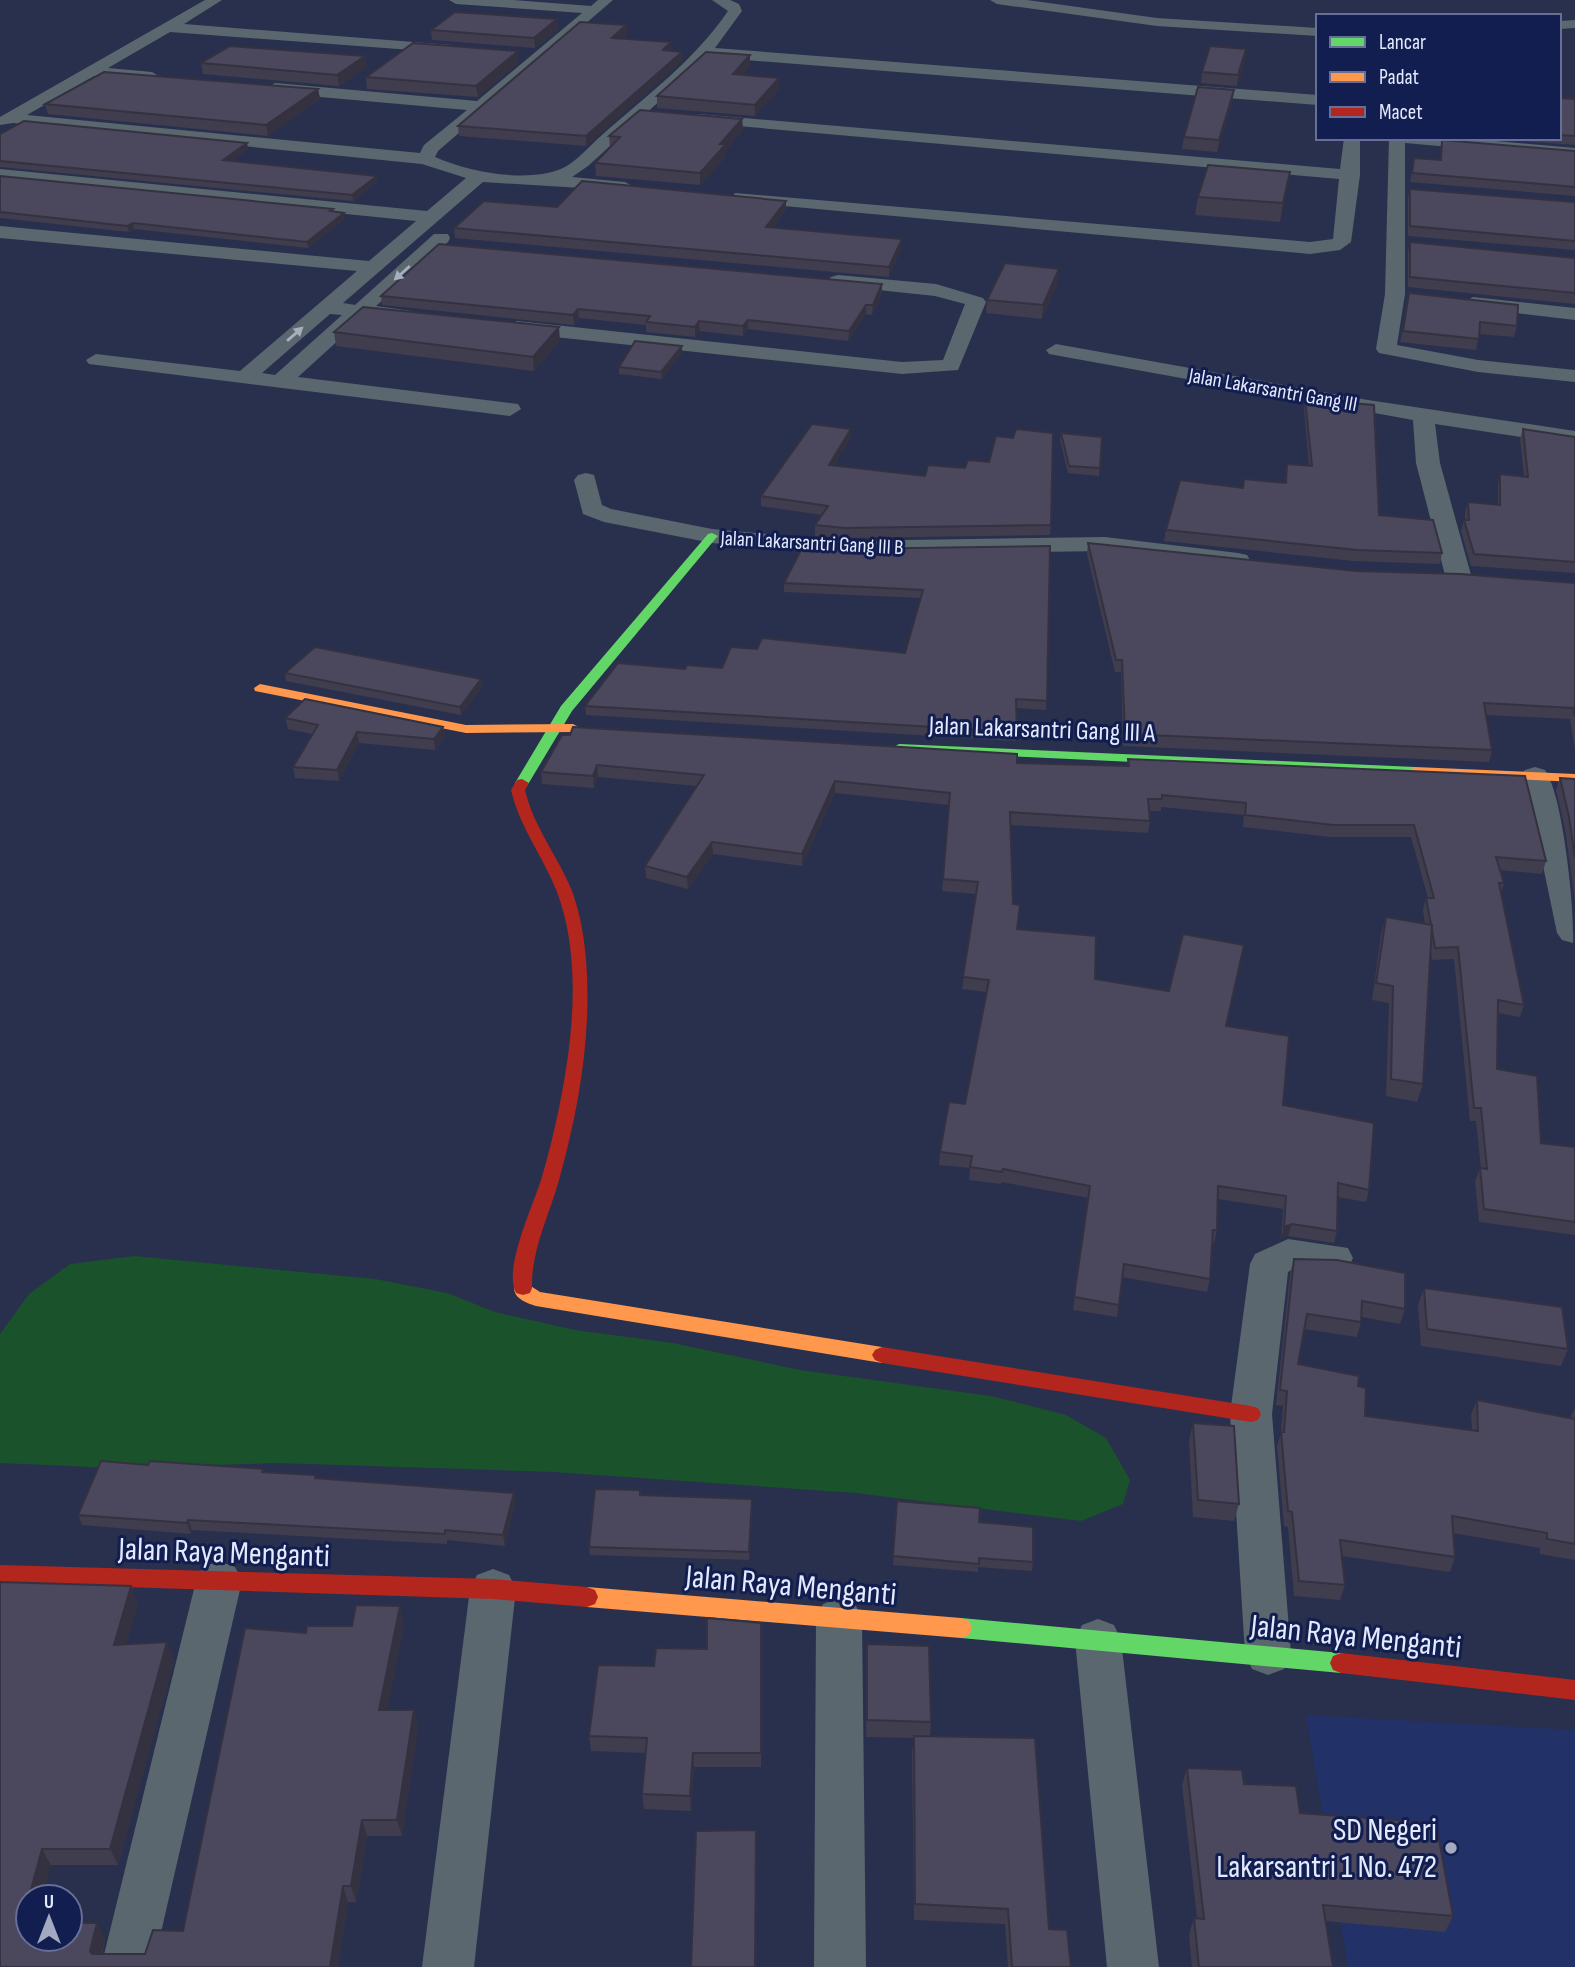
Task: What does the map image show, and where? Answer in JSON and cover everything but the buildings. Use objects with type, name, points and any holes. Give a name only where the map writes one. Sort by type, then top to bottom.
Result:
[{"type":"street","points":[[5,121],[215,0]]},
{"type":"street","points":[[456,0],[592,10]]},
{"type":"street","points":[[426,159],[430,149],[479,106],[530,55],[606,0]]},
{"type":"street","points":[[531,178],[569,172],[706,52],[735,11],[719,0]]},
{"type":"street","points":[[997,0],[1157,22],[1316,32]]},
{"type":"street","points":[[165,27],[468,51]]},
{"type":"street","points":[[706,52],[1316,100]]},
{"type":"street","points":[[92,71],[175,79]]},
{"type":"street","points":[[258,86],[479,106]]},
{"type":"street","points":[[637,114],[1350,174]]},
{"type":"street","points":[[5,121],[426,159],[444,169],[479,176],[643,188]]},
{"type":"street","points":[[726,196],[1310,248],[1333,247],[1342,242],[1352,140]]},
{"type":"street","points":[[1400,140],[1404,189],[1401,295],[1386,347],[1389,350],[1478,366],[1575,376]]},
{"type":"street","points":[[1423,140],[1575,153]]},
{"type":"street","points":[[0,174],[432,217]]},
{"type":"street","points":[[243,379],[479,176]]},
{"type":"street","points":[[487,197],[508,178]]},
{"type":"street","points":[[280,382],[456,225]]},
{"type":"street","points":[[0,232],[373,267]]},
{"type":"street","points":[[435,244],[463,246]]},
{"type":"street","points":[[499,326],[924,369],[951,366],[976,302],[936,290],[811,278]]},
{"type":"street","points":[[1450,300],[1575,314]]},
{"type":"street","points":[[326,308],[429,318]]},
{"type":"street","name":"Jalan Lakarsantri Gang III","points":[[1056,350],[1320,399],[1575,438]]},
{"type":"street","points":[[96,360],[510,410]]},
{"type":"street","points":[[1423,414],[1428,463],[1469,576],[1432,575]]},
{"type":"street","points":[[586,480],[591,509],[604,515],[712,536]]},
{"type":"street","name":"Jalan Lakarsantri Gang III B","points":[[1251,1414],[536,1299],[524,1292],[524,1268],[559,1157],[576,1068],[576,937],[566,893],[533,837],[518,790],[522,779],[558,726],[566,709],[712,536],[844,548],[1105,544],[1262,563]]},
{"type":"street","points":[[260,688],[466,729],[495,731],[558,726],[588,730]]},
{"type":"street","name":"Jalan Lakarsantri Gang III A","points":[[888,747],[1575,778]]},
{"type":"street","points":[[1535,776],[1547,814],[1573,933]]},
{"type":"street","points":[[1268,1654],[1251,1414],[1269,1264],[1288,1254],[1334,1258]]},
{"type":"street","name":"Jalan Raya Menganti","points":[[0,1574],[494,1589],[1268,1654],[1575,1690]]},
{"type":"street","points":[[127,1967],[219,1581]]},
{"type":"street","points":[[448,1967],[494,1589]]},
{"type":"street","points":[[838,1619],[840,1967]]},
{"type":"street","points":[[1098,1640],[1133,1967]]},
{"type":"shaded area","points":[[134,1256],[375,1279],[447,1293],[495,1312],[575,1330],[673,1343],[800,1370],[991,1396],[1066,1415],[1106,1438],[1130,1480],[1123,1504],[1081,1521],[856,1493],[553,1472],[277,1463],[113,1468],[0,1463],[0,1334],[29,1294],[70,1264]]},
{"type":"shaded area","name":"SD Negeri Lakarsantri 1 No. 472","points":[[1306,1715],[1575,1730],[1575,1967],[1348,1967]]},
{"type":"traffic: fast","points":[[522,783],[566,709],[712,536]]},
{"type":"traffic: fast","points":[[899,748],[1415,771]]},
{"type":"traffic: fast","points":[[961,1628],[1341,1663]]},
{"type":"traffic: slow","points":[[260,688],[466,729],[573,728]]},
{"type":"traffic: slow","points":[[1415,771],[1575,778]]},
{"type":"traffic: slow","points":[[523,1288],[524,1292],[536,1299],[882,1355]]},
{"type":"traffic: slow","points":[[587,1597],[961,1628]]},
{"type":"traffic: jam","points":[[522,783],[518,790],[526,820],[558,878],[570,908],[578,962],[579,998],[578,1034],[568,1108],[550,1180],[524,1263],[523,1288]]},
{"type":"traffic: jam","points":[[882,1355],[1251,1414]]},
{"type":"traffic: jam","points":[[0,1574],[493,1589],[587,1597]]},
{"type":"traffic: jam","points":[[1341,1663],[1575,1690]]},
{"type":"place","name":"SD Negeri Lakarsantri 1 No. 472","points":[[1451,1848]]}]
